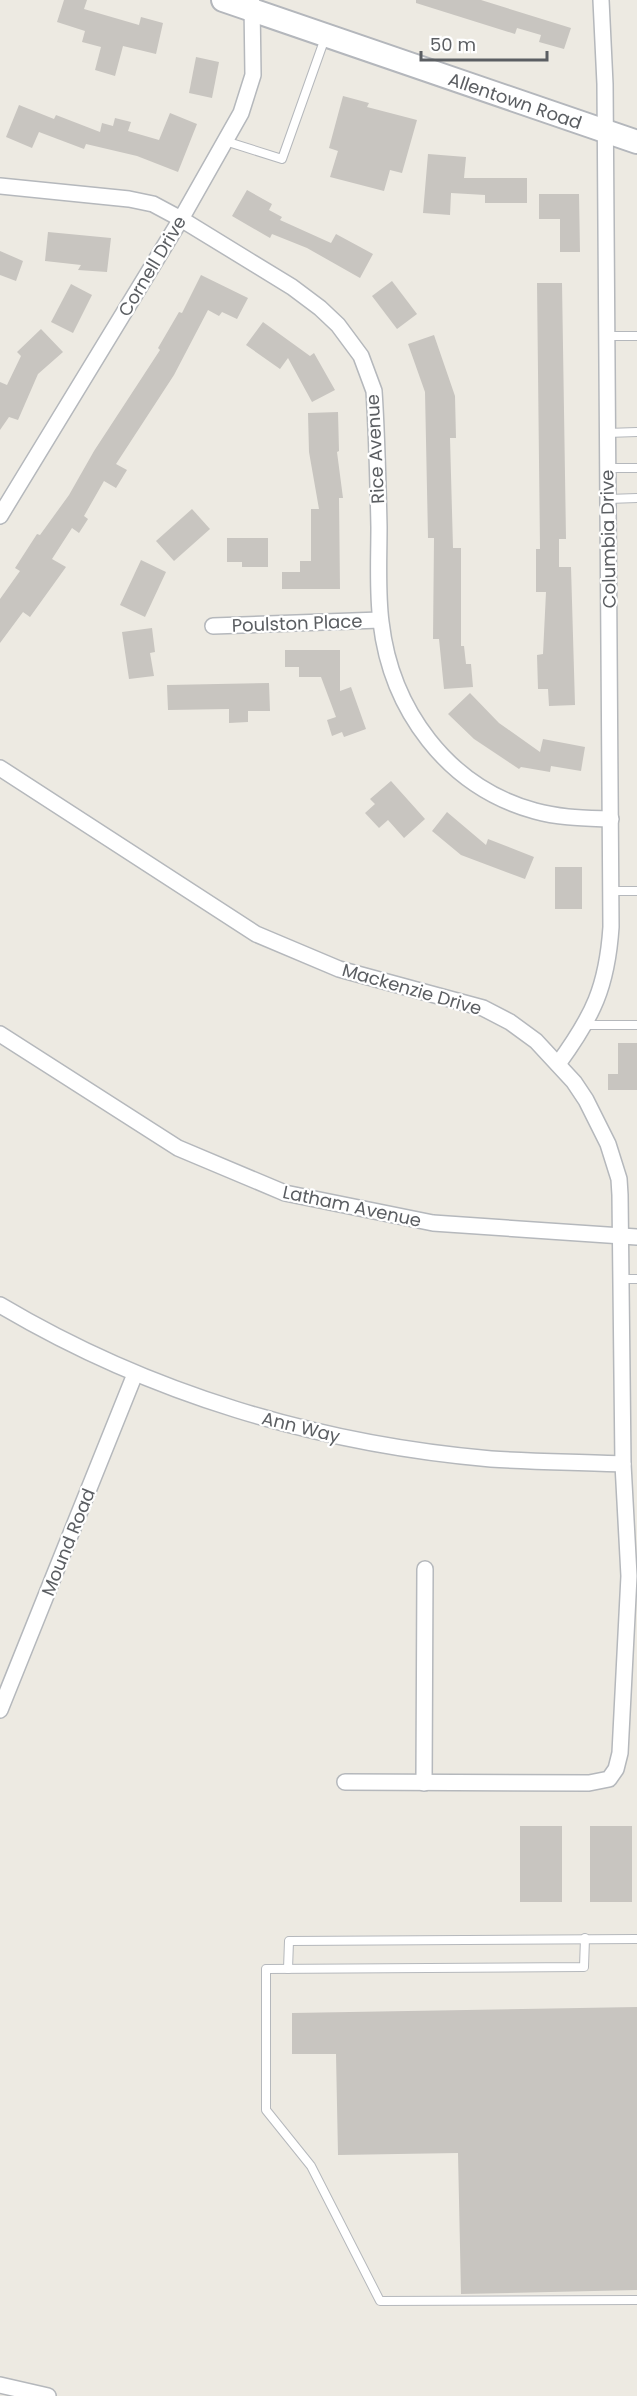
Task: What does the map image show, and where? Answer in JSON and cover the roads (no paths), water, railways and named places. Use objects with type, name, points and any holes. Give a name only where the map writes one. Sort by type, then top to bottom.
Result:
[{"type":"main road","name":"Allentown Road","points":[[223,0],[252,5],[326,35],[637,142]]},
{"type":"street","name":"Columbia Drive","points":[[558,1064],[596,1004],[609,963],[611,819],[607,336],[601,0]]},
{"type":"street","name":"Cornell Drive","points":[[1,514],[181,219],[249,96],[253,66],[252,5]]},
{"type":"street","name":"Rice Avenue","points":[[0,186],[153,204],[292,287],[338,325],[361,356],[374,391],[381,620],[388,660],[404,704],[429,742],[454,768],[497,796],[534,811],[560,816],[611,819]]},
{"type":"street","name":"Poulston Place","points":[[213,626],[381,620]]},
{"type":"street","name":"Mackenzie Drive","points":[[0,768],[256,933],[339,969],[483,1008],[510,1022],[536,1041],[558,1064],[586,1100],[608,1144],[619,1179],[621,1237],[630,1279],[623,1464],[632,1520],[620,1753],[616,1769],[609,1779],[590,1783],[424,1783]]},
{"type":"street","name":"Latham Avenue","points":[[0,1034],[178,1148],[285,1193],[433,1223],[637,1237]]},
{"type":"street","name":"Ann Way","points":[[0,1305],[49,1334],[135,1374],[225,1407],[325,1434],[492,1459],[623,1464]]},
{"type":"street","name":"Mound Road","points":[[0,1710],[135,1374]]},
{"type":"street","points":[[345,1782],[424,1783],[425,1569]]},
{"type":"street","points":[[0,2385],[48,2396]]},
{"type":"lane","points":[[225,141],[282,159],[326,35]]},
{"type":"lane","points":[[607,336],[637,336]]},
{"type":"lane","points":[[607,433],[637,432]]},
{"type":"lane","points":[[608,468],[637,468]]},
{"type":"lane","points":[[608,499],[637,498]]},
{"type":"lane","points":[[611,891],[637,891]]},
{"type":"lane","points":[[584,1025],[637,1025]]},
{"type":"lane","points":[[585,1938],[584,1966],[266,1969],[266,2109],[311,2166],[380,2301],[637,2300]]},
{"type":"lane","points":[[288,1969],[289,1941],[637,1939]]}]
